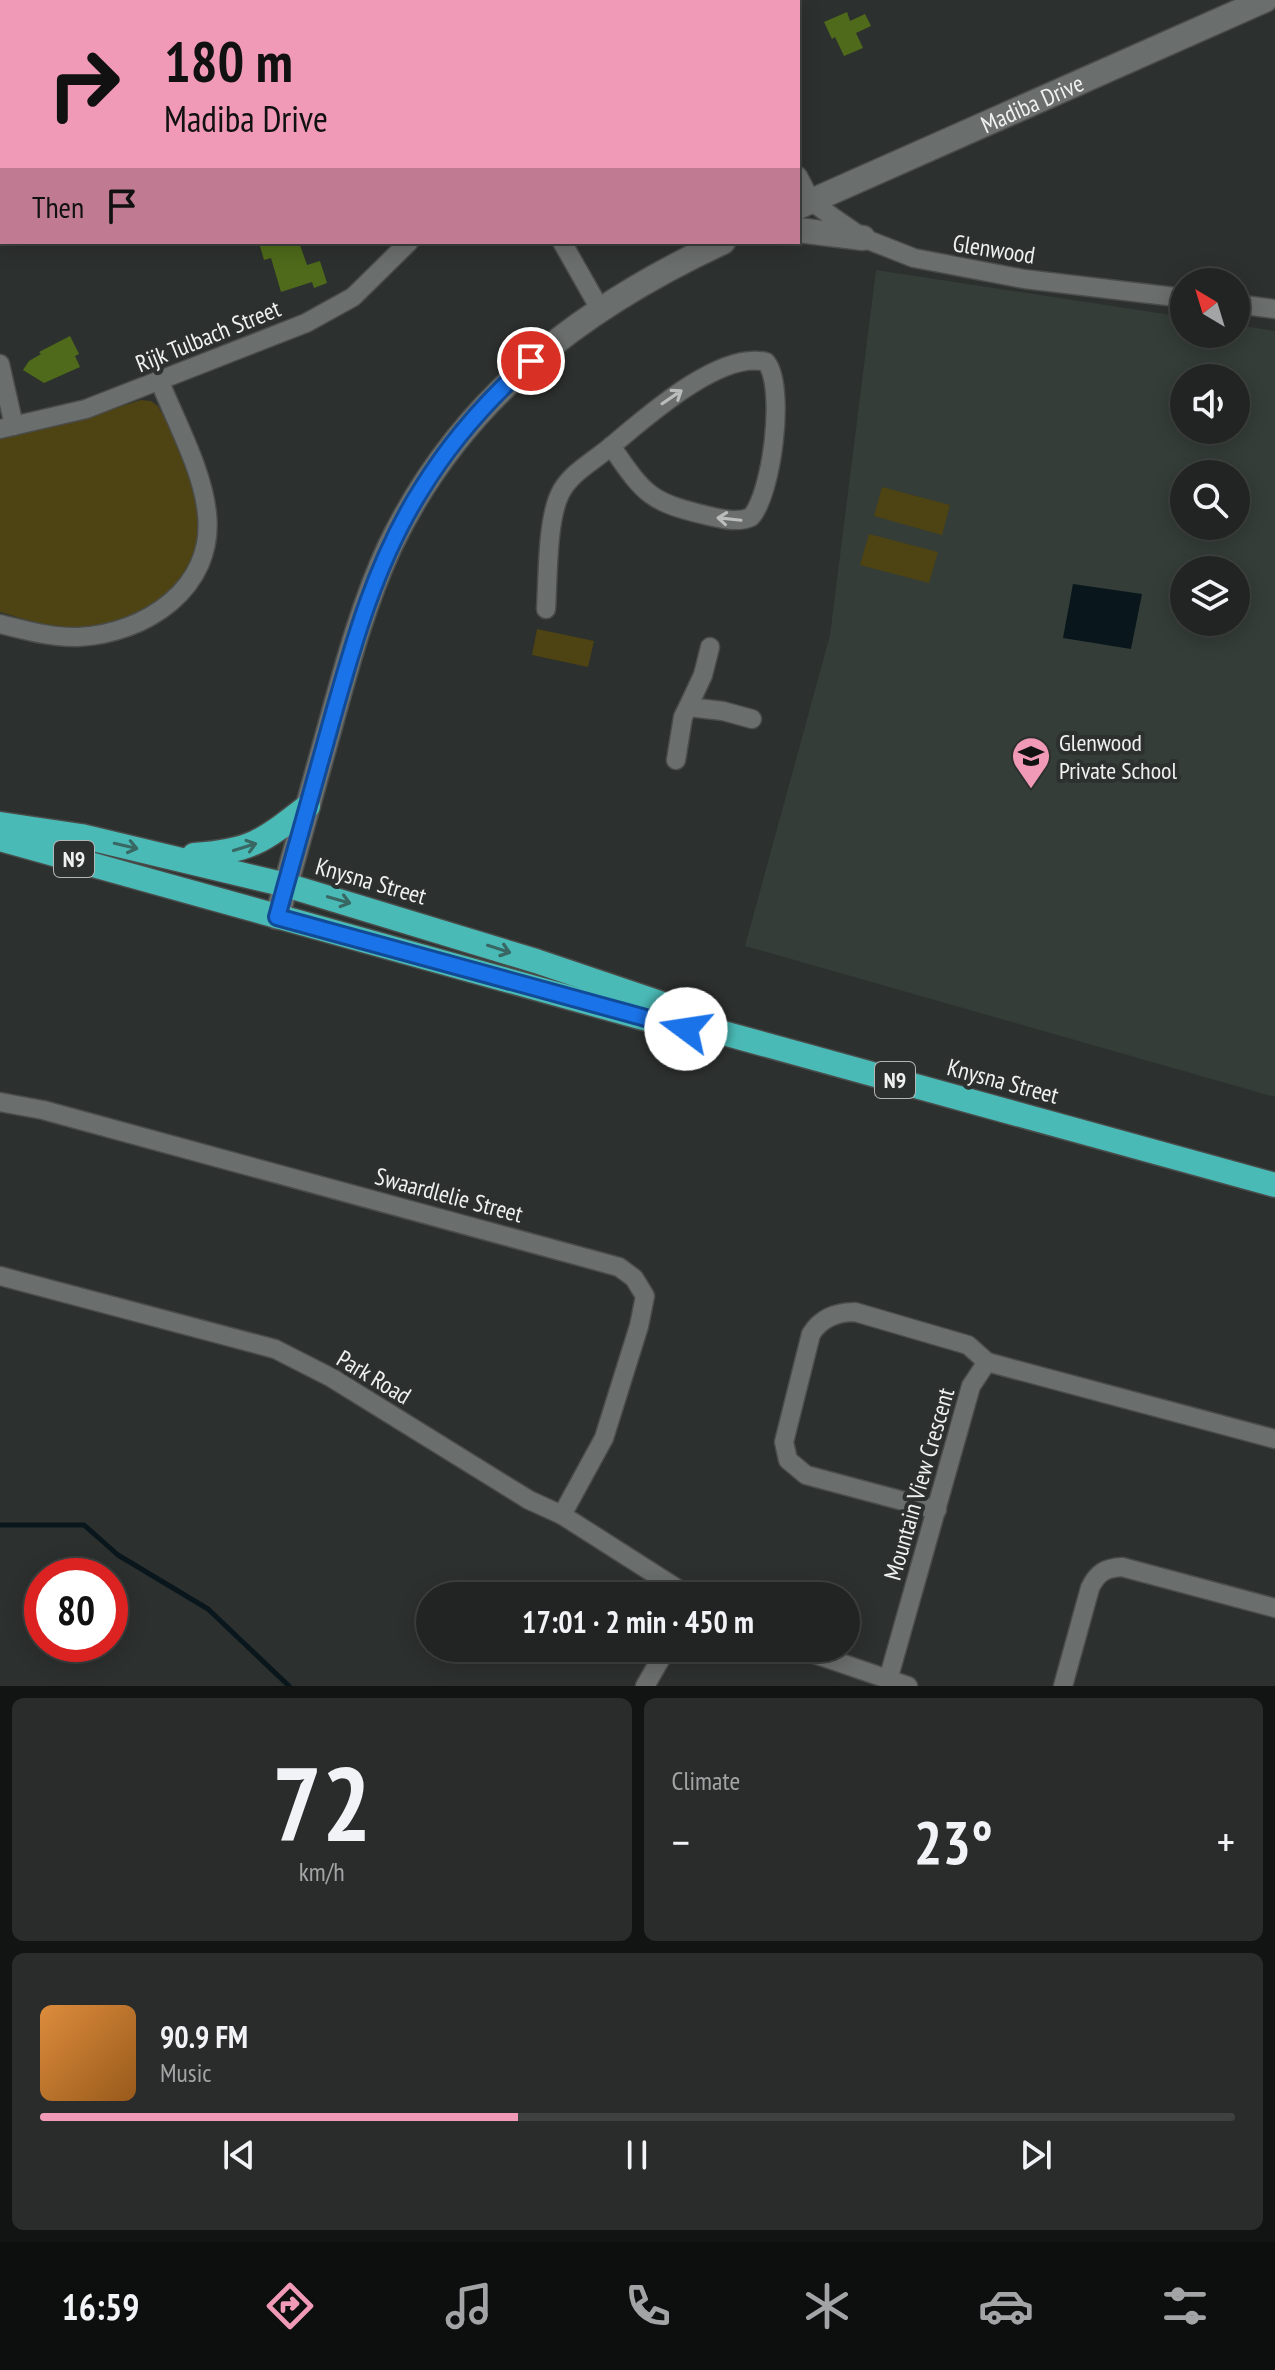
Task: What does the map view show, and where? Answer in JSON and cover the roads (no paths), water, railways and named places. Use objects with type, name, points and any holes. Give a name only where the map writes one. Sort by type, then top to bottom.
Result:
[{"type":"highway","points":[[171,856],[243,849],[258,843],[308,806]]},
{"type":"highway","name":"Knysna Street","points":[[0,824],[81,836],[171,856],[425,925],[669,1006],[716,1031]]},
{"type":"highway","name":"Knysna Street","points":[[0,839],[661,1023],[716,1031],[1275,1185]]},
{"type":"street","name":"Madiba Drive","points":[[804,204],[1265,0]]},
{"type":"street","name":"Glenwood","points":[[804,204],[863,238],[939,265],[1024,279],[1170,296]]},
{"type":"street","points":[[800,230],[863,238]]},
{"type":"street","name":"Rijk Tulbach Street","points":[[7,428],[86,409],[160,382],[334,309],[353,297],[407,244]]},
{"type":"street","points":[[563,244],[600,309]]},
{"type":"street","points":[[277,917],[343,681],[379,574],[420,492],[460,434],[502,387],[557,340],[600,309],[683,260],[719,244]]},
{"type":"street","points":[[1250,306],[1275,309]]},
{"type":"street","points":[[546,609],[555,505],[567,482],[652,411],[691,384],[743,361],[766,362],[771,369],[776,400],[774,427],[764,498],[751,517],[736,520],[671,507],[638,485],[611,446]]},
{"type":"street","points":[[0,364],[7,428]]},
{"type":"street","points":[[0,624],[58,636],[77,637],[112,632],[141,624],[185,590],[198,568],[205,547],[208,517],[204,490],[160,382]]},
{"type":"street","points":[[676,760],[683,717],[703,675],[710,647]]},
{"type":"street","points":[[688,707],[723,711],[752,719]]},
{"type":"street","name":"Swaardlelie Street","points":[[0,1102],[43,1110],[604,1262],[626,1271],[645,1296],[639,1326],[604,1438],[562,1515]]},
{"type":"street","name":"Park Road","points":[[0,1276],[275,1349],[332,1378],[529,1500],[562,1515],[667,1582]]},
{"type":"street","points":[[937,1510],[806,1475],[788,1460],[784,1442],[809,1341],[821,1321],[837,1314],[855,1312],[968,1345],[987,1362],[1275,1439]]},
{"type":"street","name":"Mountain View Crescent","points":[[888,1680],[971,1386],[987,1362]]},
{"type":"street","points":[[1063,1686],[1090,1588],[1095,1578],[1106,1569],[1122,1567],[1275,1608]]},
{"type":"street","points":[[645,1686],[659,1662]]},
{"type":"street","points":[[837,1662],[908,1686]]},
{"type":"waterway","points":[[0,1525],[84,1525],[118,1555],[208,1609],[289,1686]]},
{"type":"place","name":"Glenwood Private School","points":[[1031,790]]}]
